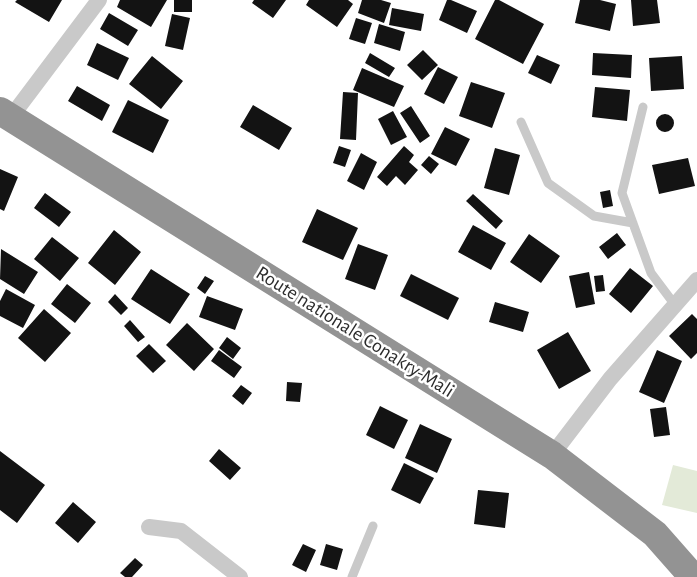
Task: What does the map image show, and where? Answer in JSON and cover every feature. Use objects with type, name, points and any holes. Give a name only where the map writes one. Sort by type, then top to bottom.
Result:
[{"type":"highway","name":"Route nationale Conakry-Mali","points":[[5,114],[552,455],[655,534],[693,577]]},
{"type":"street","points":[[5,114],[99,0]]},
{"type":"street","points":[[552,455],[610,378],[697,280]]},
{"type":"street","points":[[149,527],[181,530],[240,577]]},
{"type":"lane","points":[[643,107],[622,193],[651,273],[675,305]]},
{"type":"lane","points":[[520,122],[548,183],[594,216],[633,223]]},
{"type":"lane","points":[[352,577],[373,526]]},
{"type":"green space","points":[[673,465],[697,471],[697,513],[662,505]]},
{"type":"building","points":[[17,0],[62,0],[49,22],[15,2]]},
{"type":"building","points":[[120,0],[167,0],[151,27],[117,7]]},
{"type":"building","points":[[174,0],[192,0],[192,12],[174,12]]},
{"type":"building","points":[[254,0],[286,0],[273,18],[252,3]]},
{"type":"building","points":[[309,0],[348,0],[353,4],[337,27],[306,5]]},
{"type":"building","points":[[362,0],[381,0],[391,3],[384,23],[358,13]]},
{"type":"building","points":[[447,0],[477,11],[467,33],[439,20]]},
{"type":"building","points":[[495,0],[499,0],[544,24],[523,64],[475,39]]},
{"type":"building","points":[[580,0],[600,0],[616,4],[610,31],[575,23]]},
{"type":"building","points":[[631,0],[657,0],[660,23],[633,26]]},
{"type":"building","points":[[392,8],[424,14],[421,31],[389,25]]},
{"type":"building","points":[[109,13],[138,30],[128,46],[100,29]]},
{"type":"building","points":[[172,14],[190,18],[183,50],[165,46]]},
{"type":"building","points":[[356,18],[372,23],[365,44],[349,39]]},
{"type":"building","points":[[379,24],[405,32],[400,51],[374,43]]},
{"type":"building","points":[[97,43],[129,58],[118,80],[87,65]]},
{"type":"building","points":[[423,50],[438,65],[422,80],[407,65]]},
{"type":"building","points":[[370,53],[395,68],[389,77],[365,63]]},
{"type":"building","points":[[593,53],[632,55],[631,78],[592,75]]},
{"type":"building","points":[[537,55],[560,65],[551,84],[528,73]]},
{"type":"building","points":[[152,56],[183,81],[161,109],[129,84]]},
{"type":"building","points":[[682,56],[684,89],[651,91],[649,58]]},
{"type":"building","points":[[438,67],[458,77],[444,104],[424,94]]},
{"type":"building","points":[[362,68],[404,86],[394,107],[353,90]]},
{"type":"building","points":[[471,82],[505,93],[492,128],[459,116]]},
{"type":"building","points":[[77,86],[110,105],[102,121],[68,101]]},
{"type":"building","points":[[595,87],[630,90],[627,121],[592,117]]},
{"type":"building","points":[[343,92],[358,93],[356,140],[340,139]]},
{"type":"building","points":[[128,100],[169,120],[153,153],[112,132]]},
{"type":"building","points":[[253,105],[292,128],[279,150],[240,127]]},
{"type":"building","points":[[411,106],[430,136],[420,143],[400,113]]},
{"type":"building","points":[[393,111],[407,137],[391,145],[378,119]]},
{"type":"building","points":[[661,114],[669,114],[674,119],[672,130],[661,132],[656,127],[656,119]]},
{"type":"building","points":[[445,127],[470,139],[456,166],[431,154]]},
{"type":"building","points":[[339,146],[351,150],[345,167],[333,163]]},
{"type":"building","points":[[404,146],[414,155],[409,162],[418,170],[405,185],[396,176],[387,186],[377,177]]},
{"type":"building","points":[[495,148],[520,155],[509,195],[484,188]]},
{"type":"building","points":[[361,153],[377,162],[364,190],[347,181]]},
{"type":"building","points":[[429,156],[439,164],[431,174],[421,165]]},
{"type":"building","points":[[688,158],[695,186],[659,194],[652,165]]},
{"type":"building","points":[[0,169],[18,177],[4,211],[0,209]]},
{"type":"building","points":[[610,190],[613,206],[603,208],[600,192]]},
{"type":"building","points":[[45,193],[71,212],[59,227],[34,208]]},
{"type":"building","points":[[473,194],[503,221],[496,229],[466,201]]},
{"type":"building","points":[[317,209],[358,228],[343,260],[302,242]]},
{"type":"building","points":[[473,225],[506,243],[491,270],[458,252]]},
{"type":"building","points":[[114,230],[141,252],[115,285],[88,263]]},
{"type":"building","points":[[617,233],[626,245],[608,259],[599,247]]},
{"type":"building","points":[[529,234],[560,256],[541,283],[510,262]]},
{"type":"building","points":[[52,237],[79,258],[60,281],[34,259]]},
{"type":"building","points":[[358,244],[388,255],[375,290],[345,279]]},
{"type":"building","points":[[1,249],[38,272],[24,294],[0,279]]},
{"type":"building","points":[[630,268],[653,286],[631,313],[609,294]]},
{"type":"building","points":[[151,269],[190,294],[170,324],[131,299]]},
{"type":"building","points":[[589,272],[595,304],[576,308],[569,276]]},
{"type":"building","points":[[411,274],[459,298],[448,320],[400,296]]},
{"type":"building","points":[[603,275],[605,291],[596,292],[594,276]]},
{"type":"building","points":[[205,276],[214,281],[205,294],[197,288]]},
{"type":"building","points":[[67,284],[91,303],[75,323],[51,304]]},
{"type":"building","points":[[6,289],[35,305],[23,328],[0,316],[0,301]]},
{"type":"building","points":[[115,294],[128,308],[121,315],[108,302]]},
{"type":"building","points":[[207,296],[243,309],[235,330],[199,317]]},
{"type":"building","points":[[495,302],[529,312],[523,332],[489,322]]},
{"type":"building","points":[[44,309],[71,333],[45,362],[18,338]]},
{"type":"building","points":[[692,314],[697,319],[697,353],[691,359],[669,336]]},
{"type":"building","points":[[130,320],[145,337],[138,342],[124,326]]},
{"type":"building","points":[[187,323],[214,349],[194,371],[166,345]]},
{"type":"building","points":[[568,332],[591,371],[559,389],[537,350]]},
{"type":"building","points":[[227,337],[241,348],[233,359],[219,348]]},
{"type":"building","points":[[149,344],[166,361],[153,373],[136,356]]},
{"type":"building","points":[[219,350],[242,367],[234,378],[211,361]]},
{"type":"building","points":[[657,350],[682,361],[664,403],[639,392]]},
{"type":"building","points":[[287,382],[302,383],[300,402],[286,401]]},
{"type":"building","points":[[241,385],[252,393],[243,405],[232,396]]},
{"type":"building","points":[[380,406],[408,420],[394,449],[366,435]]},
{"type":"building","points":[[666,407],[670,435],[654,437],[650,409]]},
{"type":"building","points":[[420,424],[452,439],[437,473],[405,458]]},
{"type":"building","points":[[219,449],[241,468],[230,480],[209,461]]},
{"type":"building","points":[[0,451],[45,485],[17,523],[0,510]]},
{"type":"building","points":[[404,463],[434,478],[420,504],[391,490]]},
{"type":"building","points":[[478,490],[509,493],[505,528],[474,524]]},
{"type":"building","points":[[73,502],[96,522],[78,543],[55,523]]},
{"type":"building","points":[[303,544],[316,550],[306,572],[292,565]]},
{"type":"building","points":[[326,544],[343,549],[337,570],[320,565]]},
{"type":"building","points":[[135,558],[143,565],[132,577],[125,577],[120,573]]}]
